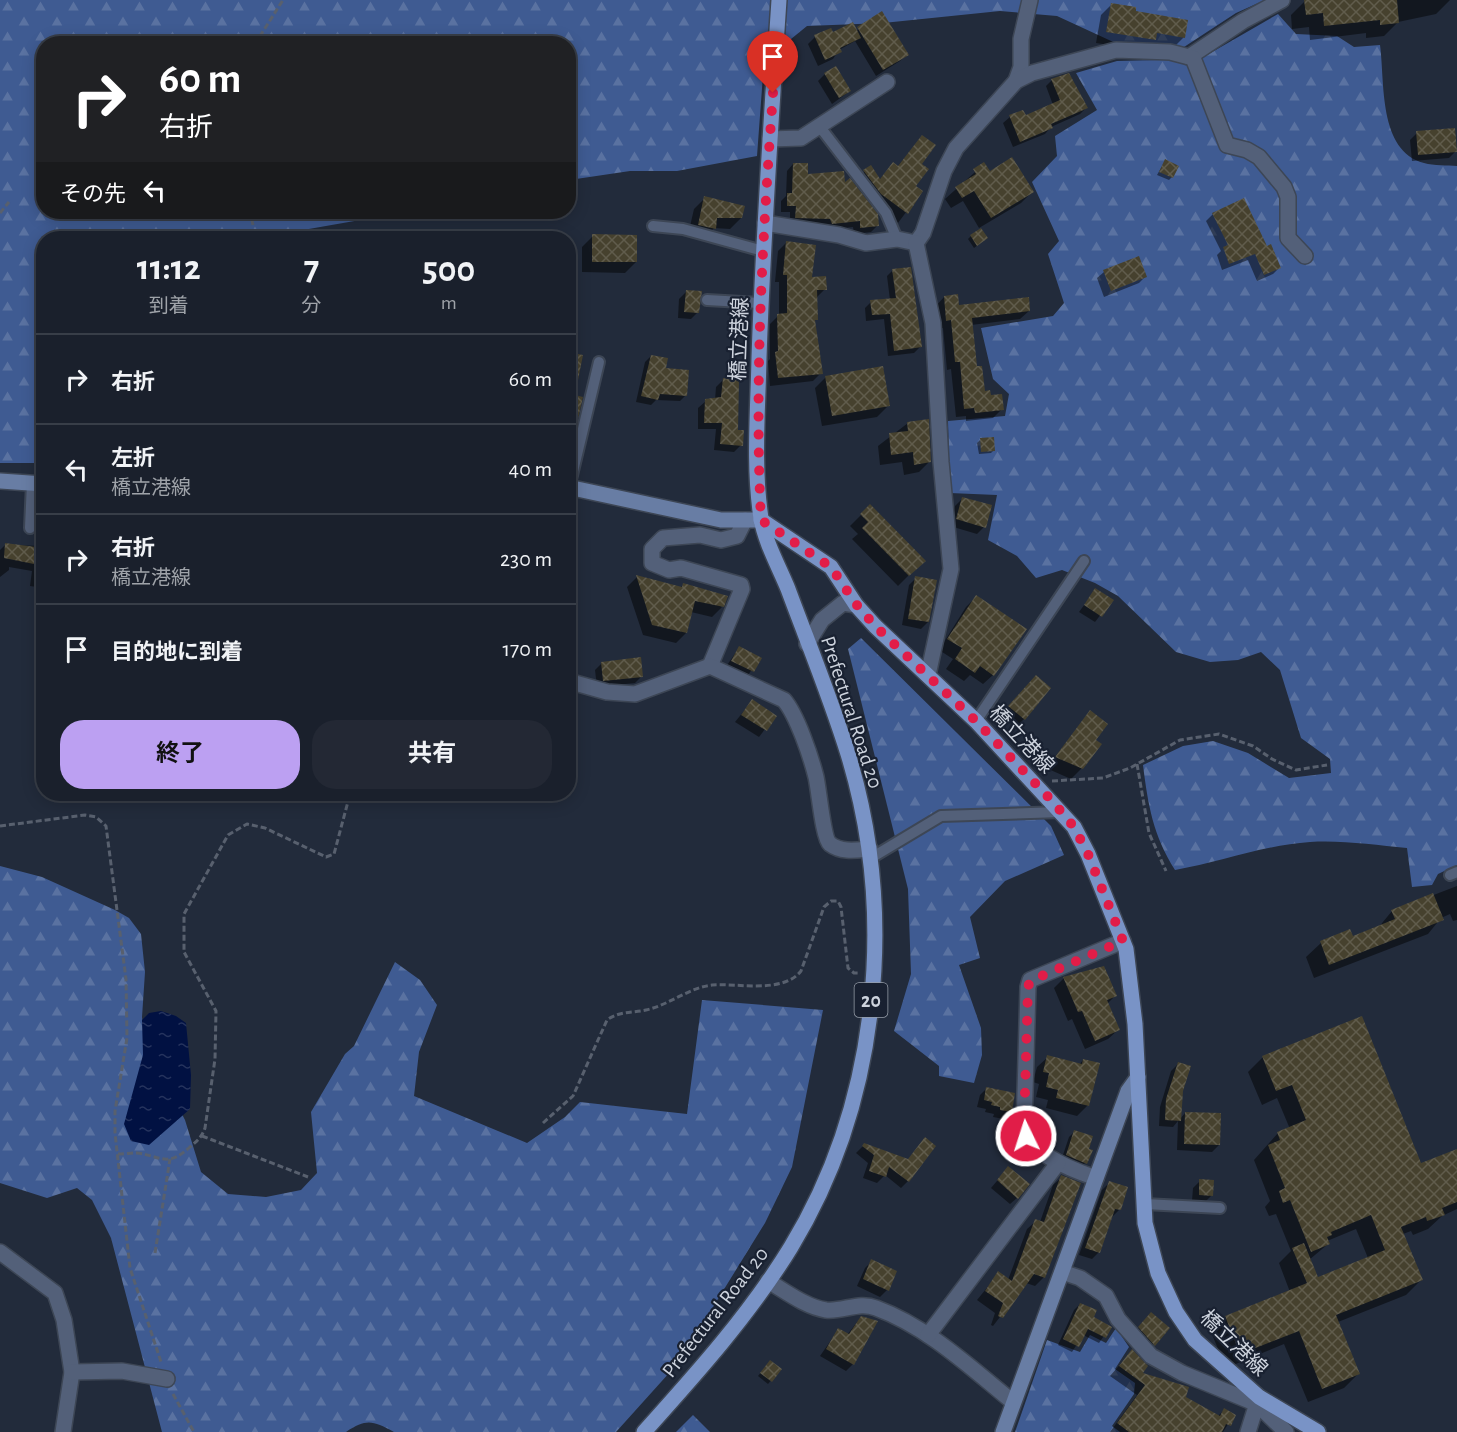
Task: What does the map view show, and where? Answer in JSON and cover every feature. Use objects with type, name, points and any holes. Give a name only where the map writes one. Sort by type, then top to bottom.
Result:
[{"type":"main road","name":"橋立港線","points":[[779,0],[760,303],[758,409],[761,520],[831,567],[856,604],[875,626],[976,721],[1074,827],[1088,854],[1123,941],[1131,982],[1144,1204],[1147,1236],[1152,1256],[1176,1312],[1195,1340],[1258,1400],[1318,1432]]},
{"type":"main road","name":"Prefectural Road 20","points":[[644,1432],[721,1344],[768,1281],[809,1213],[841,1140],[854,1102],[870,1020],[873,972],[871,854],[848,755],[761,520]]},
{"type":"street","points":[[928,675],[951,569],[941,462],[933,323],[916,243],[923,233],[944,171],[956,148],[1016,81],[1022,67],[1021,39],[1030,0]]},
{"type":"street","points":[[1190,57],[1243,21],[1282,0]]},
{"type":"street","points":[[1016,81],[1032,74],[1116,50],[1170,52],[1193,58],[1227,145],[1247,150],[1259,158],[1284,187],[1288,196],[1288,238],[1305,256]]},
{"type":"street","points":[[770,139],[801,138],[887,82]]},
{"type":"street","points":[[765,223],[839,235],[866,243],[897,239],[916,243]]},
{"type":"street","points":[[0,481],[36,484]]},
{"type":"street","points":[[576,489],[721,520],[761,520]]},
{"type":"street","points":[[710,666],[742,589],[741,585],[681,568],[669,570],[652,563],[652,549],[663,538],[700,535],[721,540],[737,536],[745,520]]},
{"type":"street","points":[[807,644],[822,620],[843,603],[856,604]]},
{"type":"street","points":[[576,683],[607,692],[635,694],[710,666],[784,700],[791,708],[816,777],[824,813],[824,835],[829,843],[839,848],[871,854]]},
{"type":"street","points":[[1096,1178],[1058,1163],[1026,1136],[1024,1128],[1028,987],[1030,981],[1123,941]]},
{"type":"street","points":[[1003,1432],[1128,1091],[1138,1077]]},
{"type":"street","points":[[928,1335],[1058,1163]]},
{"type":"street","points":[[0,1252],[55,1293],[63,1320],[72,1372],[63,1432]]},
{"type":"street","points":[[1062,1272],[1080,1278],[1106,1296],[1119,1319],[1151,1356],[1182,1373],[1258,1400],[1286,1432]]},
{"type":"street","points":[[768,1281],[805,1302],[826,1310],[862,1305],[876,1308],[928,1335],[1013,1402]]},
{"type":"street","points":[[72,1372],[122,1371],[167,1379]]},
{"type":"street","points":[[1248,1432],[1258,1400]]},
{"type":"lane","points":[[820,127],[886,213],[897,239]]},
{"type":"lane","points":[[653,226],[683,229],[763,251]]},
{"type":"lane","points":[[707,300],[760,303]]},
{"type":"lane","points":[[576,458],[599,362]]},
{"type":"lane","points":[[30,528],[36,495]]},
{"type":"lane","points":[[976,721],[1084,561]]},
{"type":"lane","points":[[871,854],[941,816],[1061,812]]},
{"type":"lane","points":[[1144,1204],[1220,1208]]},
{"type":"path","points":[[260,36],[283,0]]},
{"type":"path","points":[[0,213],[9,202]]},
{"type":"path","points":[[1035,784],[1060,779],[1084,781],[1103,778],[1137,764],[1180,740],[1219,734],[1253,746],[1272,759],[1296,770],[1327,765]]},
{"type":"path","points":[[1137,764],[1149,833],[1166,872]]},
{"type":"path","points":[[118,1154],[139,1153],[153,1159],[170,1159],[185,1152],[202,1136],[215,1059],[216,1011],[184,952],[184,914],[228,835],[247,824],[265,828],[326,857],[334,854],[348,801]]},
{"type":"path","points":[[0,826],[85,815],[96,817],[106,826],[126,980],[127,1038],[115,1111],[130,1268],[167,1379],[194,1432]]},
{"type":"path","points":[[543,1123],[573,1096],[607,1020],[614,1014],[648,1010],[701,987],[776,984],[795,979],[801,971],[824,907],[831,901],[838,901],[841,907],[848,968],[854,973],[873,972]]},
{"type":"path","points":[[202,1136],[308,1177]]},
{"type":"path","points":[[155,1253],[170,1159]]},
{"type":"green space","points":[[0,0],[1265,0],[1236,13],[1184,47],[1122,46],[1057,16],[1000,11],[883,23],[807,26],[764,61],[757,156],[677,171],[630,171],[576,179],[576,36],[36,36],[36,219],[366,219],[302,231],[36,231],[36,463],[0,463]]},
{"type":"green space","points":[[1278,14],[1296,34],[1337,36],[1354,47],[1380,45],[1387,113],[1398,145],[1409,156],[1424,163],[1457,166],[1457,865],[1438,874],[1432,885],[1412,887],[1407,848],[1346,842],[1293,844],[1175,870],[1161,844],[1153,819],[1143,765],[1183,746],[1213,741],[1248,753],[1289,778],[1331,773],[1330,759],[1301,738],[1280,670],[1261,652],[1238,660],[1210,662],[1176,652],[1118,596],[1095,583],[1062,570],[1036,578],[1017,556],[988,540],[997,495],[950,493],[948,421],[1005,416],[1009,394],[993,379],[981,328],[1053,316],[1064,303],[1048,254],[1059,241],[1032,182],[1057,156],[1055,136],[1097,110],[1076,73],[1117,61],[1200,59]]},
{"type":"green space","points":[[861,638],[1051,826],[1064,855],[1005,881],[970,917],[980,958],[959,965],[981,1028],[982,1055],[974,1083],[939,1076],[939,1066],[894,1031],[911,974],[908,889],[848,649]]},
{"type":"green space","points":[[0,866],[42,877],[115,910],[129,918],[141,934],[145,972],[142,1017],[145,1043],[185,1120],[201,1172],[228,1194],[266,1197],[301,1190],[317,1173],[311,1112],[345,1054],[354,1046],[395,962],[420,980],[437,1005],[419,1052],[414,1096],[527,1143],[565,1117],[580,1102],[687,1114],[702,1000],[823,1010],[792,1167],[765,1223],[679,1362],[616,1432],[394,1432],[375,1423],[365,1423],[346,1432],[162,1432],[111,1238],[92,1200],[77,1188],[47,1198],[0,1183]]},
{"type":"green space","points":[[1116,1328],[1129,1347],[1115,1369],[1135,1383],[1134,1394],[1112,1426],[1120,1432],[1015,1432],[1047,1340],[1080,1352],[1090,1335],[1106,1343]]},
{"type":"green space","points":[[693,1415],[710,1432],[676,1432]]},
{"type":"water","points":[[161,1011],[176,1016],[186,1023],[191,1075],[190,1109],[149,1145],[131,1141],[124,1124],[143,1055],[142,1020],[149,1013]]},
{"type":"building","points":[[1304,0],[1397,0],[1399,23],[1380,25],[1380,20],[1324,26],[1323,13],[1306,15]]},
{"type":"building","points":[[1111,3],[1136,7],[1136,11],[1188,20],[1185,38],[1157,33],[1156,40],[1106,32]]},
{"type":"building","points":[[882,11],[909,55],[883,70],[857,27]]},
{"type":"building","points":[[853,22],[861,38],[840,48],[842,52],[825,60],[814,35],[831,28],[833,32]]},
{"type":"building","points":[[836,66],[851,91],[839,98],[824,73]]},
{"type":"building","points":[[1069,73],[1088,108],[1051,124],[1053,128],[1020,142],[1009,115],[1023,110],[1026,115],[1060,100],[1051,79]]},
{"type":"building","points":[[1455,128],[1457,152],[1418,155],[1416,131]]},
{"type":"building","points":[[922,135],[936,145],[922,164],[929,169],[916,186],[923,191],[908,214],[881,194],[863,170],[871,165],[880,179],[893,162],[898,166]]},
{"type":"building","points":[[1012,157],[1034,192],[991,218],[974,191],[962,198],[955,187],[976,174],[973,169],[984,162],[990,171]]},
{"type":"building","points":[[1165,159],[1179,166],[1173,178],[1159,172]]},
{"type":"building","points":[[793,163],[808,163],[808,174],[844,171],[845,182],[850,178],[878,214],[879,226],[860,228],[860,221],[832,224],[830,219],[795,218],[796,206],[787,206],[787,193],[792,193]]},
{"type":"building","points":[[704,196],[745,206],[742,218],[717,218],[716,229],[698,225]]},
{"type":"building","points":[[1244,198],[1267,246],[1271,244],[1281,268],[1264,275],[1255,254],[1229,264],[1223,247],[1228,245],[1212,213]]},
{"type":"building","points":[[981,228],[988,238],[977,246],[970,235]]},
{"type":"building","points":[[592,234],[637,235],[637,262],[592,262]]},
{"type":"building","points":[[786,241],[816,245],[812,277],[826,276],[827,290],[817,290],[818,320],[815,320],[823,374],[778,378],[775,352],[778,351],[777,314],[787,313],[787,275],[783,275]]},
{"type":"building","points":[[1139,256],[1147,277],[1111,291],[1103,270]]},
{"type":"building","points":[[911,267],[922,347],[894,351],[890,314],[872,315],[870,300],[896,298],[892,269]]},
{"type":"building","points":[[686,290],[702,291],[699,313],[684,312]]},
{"type":"building","points":[[958,294],[959,305],[1029,297],[1030,311],[972,318],[977,366],[982,366],[985,391],[990,390],[991,395],[1002,394],[1004,410],[975,413],[974,408],[964,409],[960,362],[955,362],[951,320],[946,321],[944,296]]},
{"type":"building","points":[[576,354],[583,355],[576,390]]},
{"type":"building","points":[[651,355],[668,358],[666,368],[689,370],[687,396],[660,394],[658,400],[641,396]]},
{"type":"building","points":[[883,366],[890,406],[832,416],[825,376]]},
{"type":"building","points":[[723,378],[739,380],[738,430],[744,430],[743,446],[720,444],[722,423],[704,423],[705,399],[721,397]]},
{"type":"building","points":[[576,395],[583,397],[576,427]]},
{"type":"building","points":[[929,419],[931,462],[914,465],[913,452],[891,455],[889,433],[908,431],[907,422]]},
{"type":"building","points":[[994,437],[995,451],[981,452],[980,438]]},
{"type":"building","points":[[962,497],[992,505],[986,528],[956,519]]},
{"type":"building","points":[[870,504],[926,561],[909,576],[862,528],[868,522],[860,514]]},
{"type":"building","points":[[5,543],[36,547],[36,564],[4,558]]},
{"type":"building","points":[[636,575],[682,587],[683,583],[728,596],[724,607],[695,601],[687,633],[652,625]]},
{"type":"building","points":[[915,576],[937,580],[929,622],[908,619]]},
{"type":"building","points":[[1095,588],[1114,600],[1102,617],[1084,605]]},
{"type":"building","points":[[976,595],[1027,629],[994,676],[980,666],[975,673],[955,659],[962,648],[947,639]]},
{"type":"building","points":[[739,646],[762,658],[754,672],[731,661]]},
{"type":"building","points":[[641,657],[643,677],[603,681],[601,662]]},
{"type":"building","points":[[1036,675],[1051,688],[1025,720],[1008,706]]},
{"type":"building","points":[[752,699],[777,716],[767,731],[741,715]]},
{"type":"building","points":[[1090,710],[1108,724],[1096,740],[1102,744],[1083,769],[1055,757]]},
{"type":"building","points":[[1433,893],[1444,920],[1329,965],[1320,941],[1350,929],[1353,936],[1395,919],[1391,910]]},
{"type":"building","points":[[1104,966],[1117,996],[1107,1000],[1120,1030],[1095,1041],[1082,1011],[1078,1012],[1063,977]]},
{"type":"building","points":[[1362,1016],[1421,1163],[1457,1149],[1457,1202],[1442,1208],[1445,1215],[1427,1221],[1426,1217],[1401,1227],[1423,1280],[1336,1315],[1360,1374],[1322,1389],[1299,1331],[1240,1354],[1225,1316],[1307,1283],[1292,1248],[1304,1243],[1318,1277],[1385,1250],[1371,1215],[1331,1232],[1332,1235],[1327,1237],[1330,1244],[1311,1252],[1290,1200],[1283,1203],[1279,1191],[1285,1188],[1268,1145],[1280,1140],[1277,1132],[1306,1120],[1292,1085],[1276,1091],[1262,1056]]},
{"type":"building","points":[[1047,1055],[1082,1064],[1083,1059],[1100,1063],[1089,1106],[1056,1098],[1058,1090],[1046,1087],[1049,1073],[1043,1072]]},
{"type":"building","points":[[1178,1062],[1191,1066],[1183,1091],[1181,1121],[1165,1120],[1166,1099]]},
{"type":"building","points":[[986,1087],[1015,1093],[1012,1112],[1000,1110],[1000,1107],[991,1105],[992,1102],[984,1100]]},
{"type":"building","points":[[1185,1112],[1221,1113],[1220,1145],[1184,1144]]},
{"type":"building","points":[[1074,1130],[1093,1136],[1089,1149],[1093,1150],[1087,1164],[1066,1155]]},
{"type":"building","points":[[925,1137],[936,1146],[909,1182],[889,1167],[886,1177],[869,1171],[874,1155],[862,1146],[864,1143],[908,1159]]},
{"type":"building","points":[[1008,1166],[1030,1184],[1018,1199],[997,1180]]},
{"type":"building","points":[[1061,1175],[1081,1183],[1045,1278],[1034,1274],[1003,1318],[998,1316],[1003,1303],[985,1291],[998,1271],[1012,1281],[1035,1219],[1044,1222]]},
{"type":"building","points":[[1199,1179],[1214,1180],[1213,1196],[1199,1195]]},
{"type":"building","points":[[1109,1181],[1128,1187],[1121,1210],[1115,1209],[1100,1253],[1085,1248]]},
{"type":"building","points":[[871,1259],[897,1271],[889,1291],[863,1279]]},
{"type":"building","points":[[1080,1303],[1097,1310],[1094,1317],[1112,1327],[1106,1338],[1088,1329],[1079,1347],[1063,1339]]},
{"type":"building","points":[[1151,1312],[1170,1328],[1155,1346],[1138,1327]]},
{"type":"building","points":[[861,1316],[878,1321],[854,1365],[826,1349],[838,1328],[849,1334]]},
{"type":"building","points":[[1132,1349],[1148,1366],[1143,1373],[1189,1387],[1186,1397],[1220,1416],[1224,1408],[1236,1415],[1231,1426],[1226,1424],[1222,1432],[1129,1432],[1117,1423],[1145,1385],[1119,1366]]},
{"type":"building","points":[[770,1360],[782,1369],[772,1382],[760,1373]]},
{"type":"route","points":[[773,93],[760,303],[758,397],[761,520],[831,567],[856,604],[875,626],[976,721],[1053,802],[1074,827],[1088,854],[1123,941],[1030,981],[1024,1128],[1026,1136]]}]
